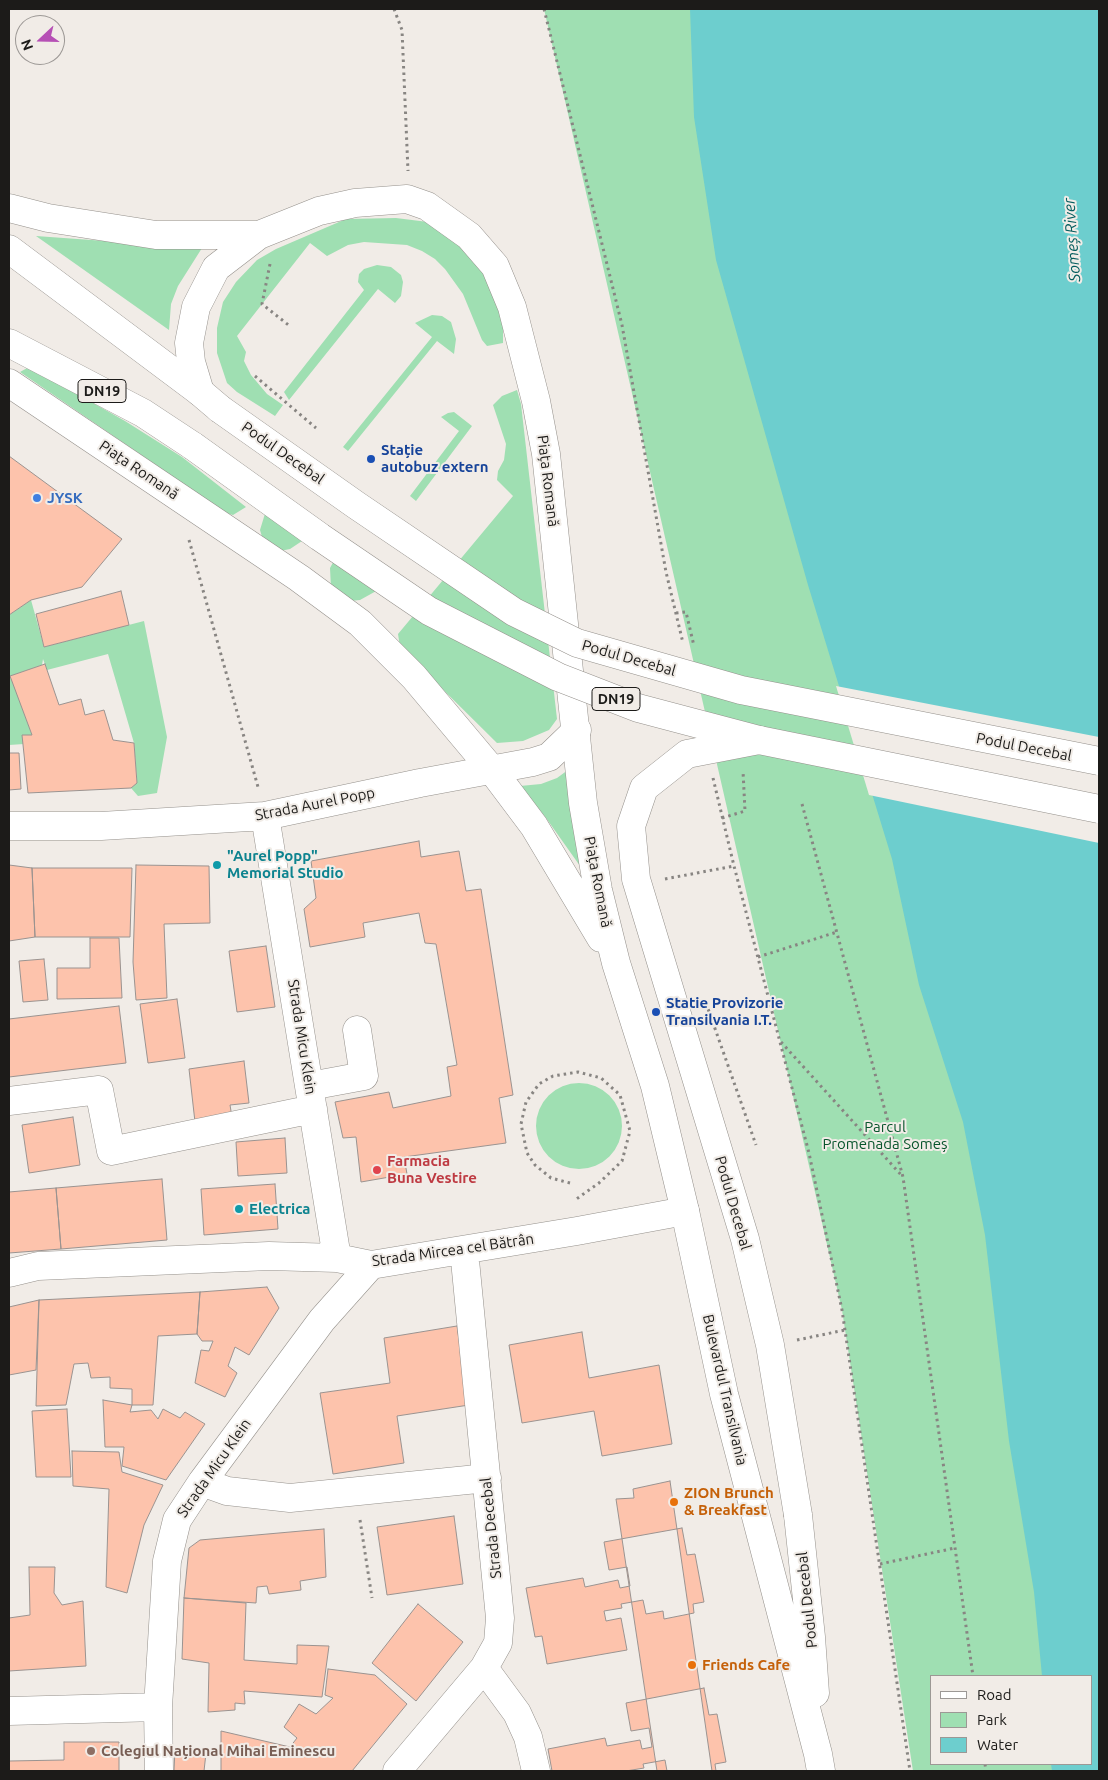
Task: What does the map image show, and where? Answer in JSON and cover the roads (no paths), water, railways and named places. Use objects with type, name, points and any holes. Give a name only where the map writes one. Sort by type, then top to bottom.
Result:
[{"type":"street","name":"Piața Romană","points":[[210,400],[191,362],[189,342],[196,307],[216,268],[259,235],[319,211],[355,203],[408,200],[427,206],[469,236],[495,266],[512,307],[536,401],[546,454],[577,730],[583,803],[598,890],[616,963],[655,1086],[686,1211]]},
{"type":"street","name":"Piața Romană","points":[[9,208],[48,218],[156,235],[259,235]]},
{"type":"street","points":[[9,249],[210,400]]},
{"type":"street","name":"Podul Decebal","points":[[9,343],[144,413],[429,611],[558,677],[629,704],[759,740],[1099,809]]},
{"type":"street","name":"Piața Romană","points":[[9,383],[299,578],[360,623],[414,677],[492,770],[534,826],[616,963]]},
{"type":"street","name":"Podul Decebal","points":[[210,400],[356,505],[514,612],[577,643],[699,666],[741,690],[1099,761]]},
{"type":"street","name":"Strada Aurel Popp","points":[[9,826],[101,826],[420,782],[492,770],[549,757],[577,730]]},
{"type":"street","name":"Podul Decebal","points":[[759,740],[687,754],[644,788],[631,826],[636,879],[745,1239],[770,1345],[798,1515],[811,1637],[819,1763]]},
{"type":"street","name":"Strada Micu Klein","points":[[262,804],[337,1258]]},
{"type":"street","points":[[9,1102],[99,1090],[111,1151],[311,1098],[364,1076],[357,1030]]},
{"type":"street","name":"Strada Mircea cel Bătrân","points":[[9,1273],[38,1266],[269,1256],[337,1258],[371,1265],[686,1211]]},
{"type":"street","name":"Bulevardul Transilvania","points":[[686,1211],[724,1394],[819,1763]]},
{"type":"street","name":"Strada Decebal","points":[[397,1771],[484,1668],[498,1643],[500,1618],[464,1250]]},
{"type":"street","name":"Strada Micu Klein","points":[[159,1771],[158,1707],[167,1561],[177,1520],[202,1482],[322,1320],[371,1265]]},
{"type":"street","points":[[202,1482],[227,1491],[290,1498],[486,1478]]},
{"type":"street","points":[[484,1668],[517,1713],[528,1737],[536,1771]]},
{"type":"street","points":[[9,1711],[158,1707]]},
{"type":"water","name":"Someș River","points":[[690,9],[1099,9],[1099,1771],[1052,1771],[1051,1765],[1093,1765],[1093,1675],[1042,1675],[1034,1592],[1009,1441],[985,1235],[963,1122],[919,985],[892,859],[808,585],[716,260],[694,117]]},
{"type":"place","name":"Stație autobuz extern","points":[[371,459]]},
{"type":"place","name":"JYSK","points":[[37,498]]},
{"type":"place","name":"\"Aurel Popp\" Memorial Studio","points":[[217,865]]},
{"type":"place","name":"Statie Provizorie Transilvania I.T.","points":[[656,1012]]},
{"type":"place","name":"Farmacia Buna Vestire","points":[[377,1170]]},
{"type":"place","name":"Electrica","points":[[239,1209]]},
{"type":"place","name":"ZION Brunch & Breakfast","points":[[674,1502]]},
{"type":"place","name":"Friends Cafe","points":[[692,1665]]},
{"type":"place","name":"Colegiul Național Mihai Eminescu","points":[[91,1751]]},
{"type":"park label","name":"Parcul Promenada Someș","points":[[885,1136]]}]
